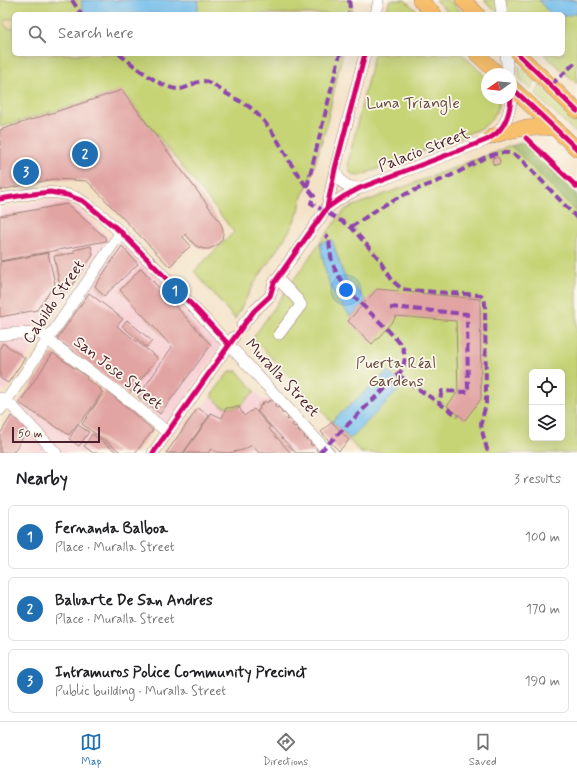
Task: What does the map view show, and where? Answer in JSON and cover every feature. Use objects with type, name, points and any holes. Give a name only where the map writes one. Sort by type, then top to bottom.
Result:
[{"type":"main road","points":[[420,0],[432,12]]},
{"type":"main road","points":[[463,0],[475,12]]},
{"type":"main road","points":[[479,56],[492,68]]},
{"type":"main road","points":[[520,56],[577,111]]},
{"type":"main road","points":[[517,93],[577,149]]},
{"type":"main road","points":[[494,136],[524,127],[534,126],[555,128]]},
{"type":"street","points":[[376,12],[379,0]]},
{"type":"street","points":[[500,0],[502,12]]},
{"type":"street","points":[[242,326],[254,311],[263,291],[276,281],[327,208],[335,169],[364,56]]},
{"type":"street","points":[[506,56],[507,68]]},
{"type":"street","name":"Palacio Street","points":[[327,208],[360,188],[494,136],[506,120],[510,104]]},
{"type":"street","points":[[335,169],[338,179],[346,186],[360,188]]},
{"type":"street","name":"Muralla Street","points":[[0,199],[50,192],[67,195],[83,201],[121,232],[198,311],[231,341],[329,453]]},
{"type":"street","name":"Cabildo Street","points":[[2,403],[48,340],[121,232]]},
{"type":"street","points":[[276,281],[298,300],[301,305],[279,334]]},
{"type":"street","name":"San Jose Street","points":[[0,335],[16,333],[42,334],[168,432]]},
{"type":"street","points":[[153,453],[231,341]]},
{"type":"street","points":[[2,403],[13,407],[56,453]]},
{"type":"shaded area","points":[[46,200],[71,203],[110,238],[42,334],[5,391],[0,388],[0,209]]},
{"type":"shaded area","points":[[123,237],[221,346],[167,425],[56,339]]},
{"type":"shaded area","points":[[230,371],[237,371],[263,400],[271,398],[322,453],[165,453],[198,408],[203,406]]},
{"type":"shaded area","points":[[19,403],[69,435],[78,423],[120,453],[0,453],[0,431]]},
{"type":"green space","points":[[0,0],[351,0],[352,12],[12,12],[12,56],[342,56],[326,127],[309,183],[302,196],[299,211],[290,230],[254,284],[235,319],[194,271],[234,232],[122,91],[0,127]]},
{"type":"green space","points":[[390,0],[405,0],[418,12],[386,12]]},
{"type":"green space","points":[[435,0],[449,0],[462,12],[448,12]]},
{"type":"green space","points":[[484,0],[577,0],[577,84],[546,56],[565,56],[565,12],[497,12]]},
{"type":"green space","name":"Luna Triangle","points":[[374,56],[464,56],[481,72],[481,104],[499,104],[492,119],[482,128],[359,176],[350,173],[349,158]]},
{"type":"green space","points":[[518,65],[535,80],[531,89],[520,79]]},
{"type":"green space","points":[[540,85],[577,120],[577,134],[536,95]]},
{"type":"green space","points":[[525,142],[577,195],[577,212],[511,146]]},
{"type":"green space","name":"Puerta Réal Gardens","points":[[511,146],[577,212],[577,453],[361,453],[253,338],[325,235],[346,209]]},
{"type":"green space","points":[[230,371],[237,371],[255,391],[239,407],[224,406],[211,396]]},
{"type":"sand","points":[[12,19],[12,28],[6,27],[4,23],[5,20]]},
{"type":"water","points":[[82,0],[199,0],[197,12],[85,12],[82,8]]},
{"type":"water","points":[[539,0],[577,0],[577,13],[566,16],[565,12],[549,12]]},
{"type":"water","points":[[332,240],[348,283],[359,292],[366,301],[351,317],[334,293],[323,261],[320,243]]},
{"type":"water","points":[[388,371],[403,386],[350,439],[332,421]]},
{"type":"building","points":[[122,90],[218,219],[223,229],[222,239],[214,247],[209,249],[198,247],[185,234],[183,237],[191,246],[180,255],[170,267],[87,181],[54,179],[0,190],[0,130]]},
{"type":"building","points":[[494,157],[498,157],[500,161],[498,165],[494,165],[492,163],[492,159]]},
{"type":"building","points":[[67,204],[105,237],[106,241],[0,261],[0,216]]},
{"type":"building","points":[[91,246],[93,255],[68,291],[61,292],[54,256],[74,253],[74,250]]},
{"type":"building","points":[[122,246],[138,264],[104,296],[95,286]]},
{"type":"building","points":[[48,253],[55,284],[37,310],[0,317],[0,262]]},
{"type":"building","points":[[141,268],[211,345],[160,414],[138,397],[172,347],[120,290]]},
{"type":"building","points":[[377,289],[480,299],[481,399],[465,420],[447,406],[458,392],[456,321],[396,316],[392,323],[372,344],[348,321]]},
{"type":"building","points":[[89,293],[123,319],[117,326],[158,358],[129,394],[57,339]]},
{"type":"building","points":[[127,320],[152,341],[147,347],[122,326]]},
{"type":"building","points":[[3,343],[25,358],[8,383],[0,378],[0,348]]},
{"type":"building","points":[[53,353],[87,377],[86,379],[101,389],[100,390],[102,392],[94,405],[69,435],[19,403]]},
{"type":"building","points":[[106,390],[153,430],[135,453],[122,453],[82,424]]},
{"type":"building","points":[[270,400],[271,402],[273,400],[276,404],[274,406],[277,408],[278,407],[283,414],[284,413],[288,417],[288,420],[290,419],[294,423],[292,425],[294,427],[296,426],[300,430],[298,431],[300,433],[302,432],[305,436],[304,437],[306,440],[308,439],[311,443],[310,444],[312,446],[313,444],[317,448],[316,450],[321,453],[296,453],[257,411],[265,401],[267,403]]},
{"type":"building","points":[[239,407],[244,416],[254,409],[270,427],[269,429],[291,453],[259,453],[252,445],[243,450],[229,453],[216,452],[211,449],[208,453],[184,453],[211,413],[222,418],[226,408]]},
{"type":"building","points":[[198,408],[209,416],[183,453],[166,453]]},
{"type":"building","points":[[11,416],[29,428],[13,453],[0,453],[0,434]]},
{"type":"building","points":[[332,422],[349,440],[339,451],[321,432]]},
{"type":"building","points":[[78,425],[89,432],[79,446],[69,439]]},
{"type":"building","points":[[92,434],[118,453],[93,453],[84,446]]},
{"type":"marked path","points":[[72,0],[80,12]]},
{"type":"marked path","points":[[349,0],[349,12]]},
{"type":"marked path","points":[[122,56],[148,76],[172,88],[183,89],[200,81],[208,82],[252,109],[279,142],[294,168],[314,196],[311,203],[351,227],[380,260],[394,282],[402,289],[480,295],[484,299],[486,404],[481,423],[488,453]]},
{"type":"marked path","points":[[307,187],[340,56]]},
{"type":"marked path","points":[[551,85],[577,61]]},
{"type":"marked path","points":[[351,227],[397,198],[454,174],[489,156],[504,153],[512,154],[521,159],[577,218]]},
{"type":"marked path","points":[[320,452],[398,375],[403,368],[405,358],[402,346],[398,341],[351,294],[344,285],[332,262],[329,238],[325,235]]},
{"type":"marked path","points":[[390,307],[467,314],[468,392],[442,391],[439,403]]},
{"type":"marked path","points":[[398,375],[458,416]]},
{"type":"cycle path","points":[[153,453],[254,311],[270,296],[274,283],[327,208],[335,169],[364,56]]},
{"type":"cycle path","points":[[520,56],[577,111]]},
{"type":"cycle path","points":[[517,93],[577,149]]},
{"type":"cycle path","points":[[327,208],[360,188],[485,141],[501,129],[508,114],[510,104]]},
{"type":"cycle path","points":[[526,138],[577,187]]},
{"type":"cycle path","points":[[0,199],[50,192],[67,195],[83,201],[121,232],[229,345]]},
{"type":"place","name":"Baluarte De San Andres","points":[[85,154]]},
{"type":"place","name":"Intramuros Police Community Precinct","points":[[26,172]]},
{"type":"place","name":"Fernanda Balboa","points":[[175,291]]}]
